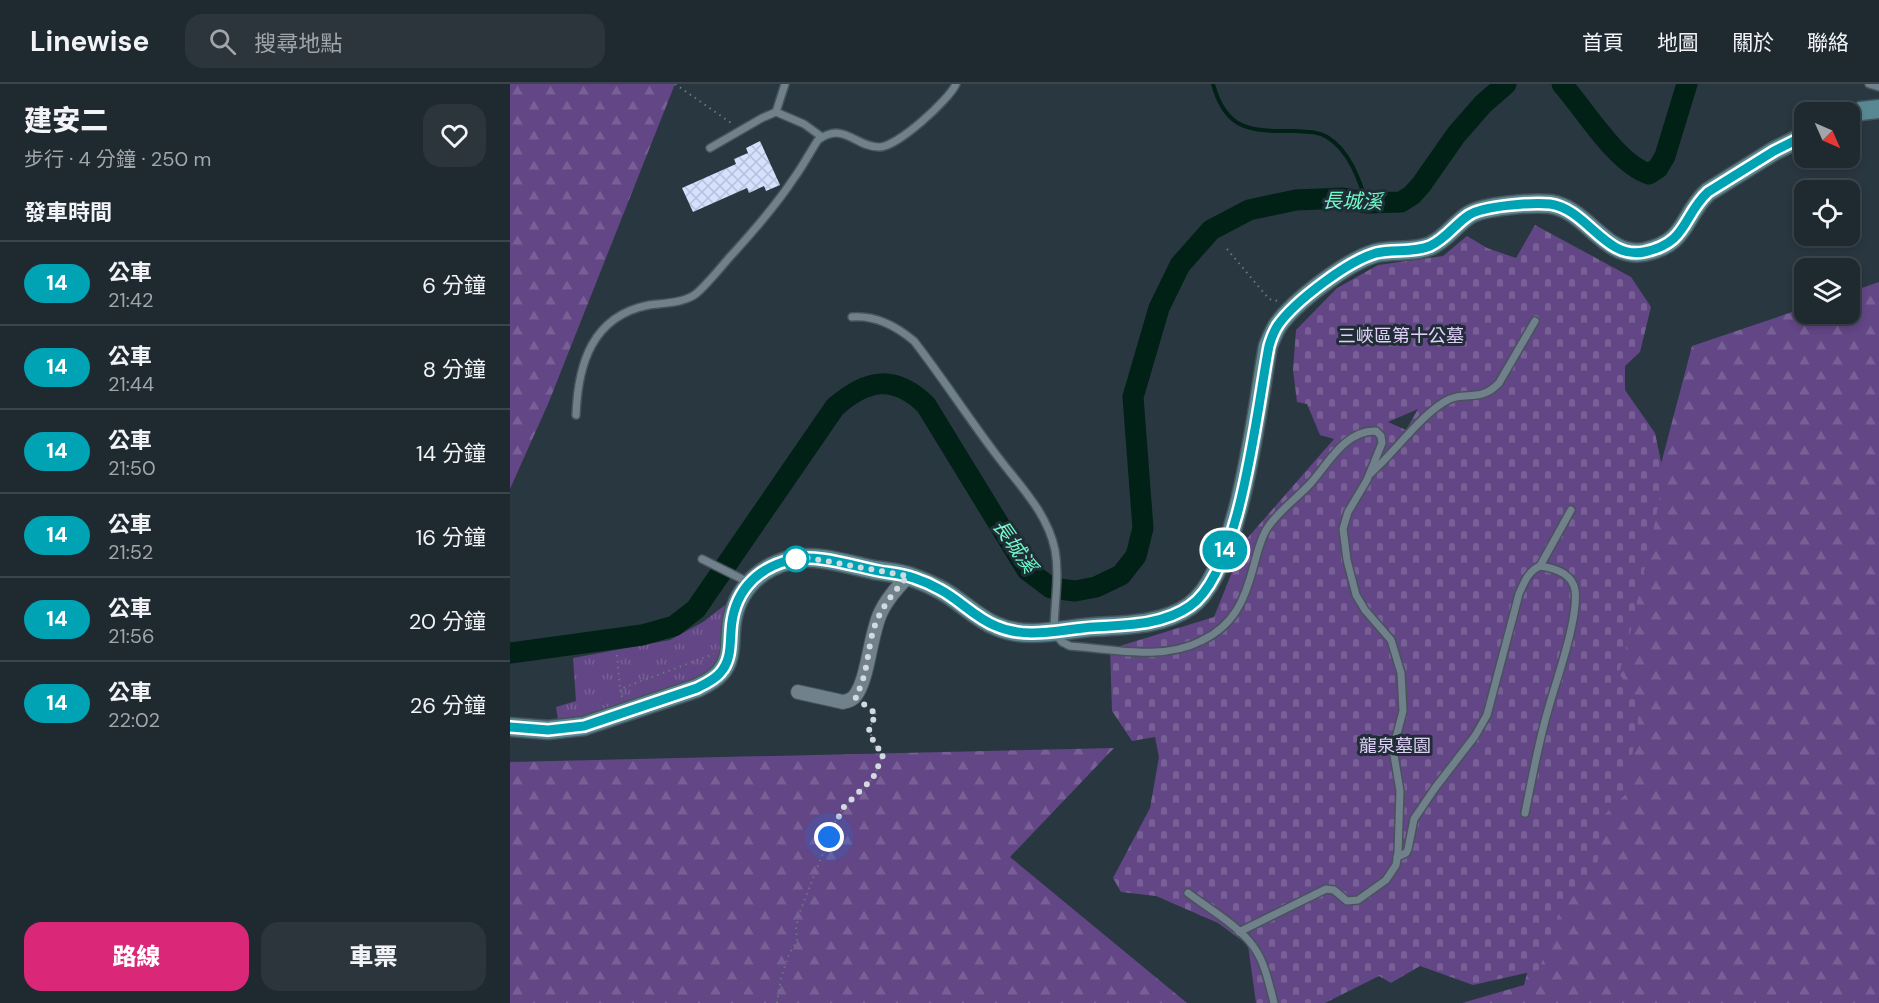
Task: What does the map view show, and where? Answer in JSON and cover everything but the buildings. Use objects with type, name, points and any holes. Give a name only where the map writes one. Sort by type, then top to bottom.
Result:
[{"type":"street","points":[[1860,111],[1879,109]]},
{"type":"street","points":[[510,727],[548,730],[584,726],[697,688],[720,673],[727,662],[731,648],[733,616],[748,582],[779,563],[791,559],[809,558],[908,576],[940,589],[994,626],[1011,632],[1054,632],[1135,625],[1169,617],[1191,606],[1207,590],[1218,572],[1245,479],[1269,346],[1276,327],[1286,314],[1349,265],[1378,253],[1420,250],[1444,238],[1479,210],[1523,204],[1549,204],[1561,207],[1575,214],[1618,249],[1628,253],[1658,248],[1682,231],[1700,199],[1708,192],[1794,141]]},
{"type":"street","points":[[798,692],[843,702],[855,697],[862,681],[874,628],[881,612],[908,576]]},
{"type":"lane","points":[[710,148],[776,112],[785,84]]},
{"type":"lane","points":[[576,415],[581,370],[602,328],[632,308],[683,299],[697,293],[783,195],[813,147],[822,137],[831,133],[842,133],[874,147],[885,146],[945,101],[956,84]]},
{"type":"lane","points":[[1869,84],[1879,87]]},
{"type":"lane","points":[[776,112],[804,124],[822,137]]},
{"type":"lane","points":[[852,317],[864,316],[881,321],[901,330],[914,341],[995,453],[1030,496],[1050,532],[1055,550],[1057,571],[1054,632],[1062,642],[1070,646],[1167,652],[1202,641],[1231,620],[1243,601],[1259,548],[1272,522],[1309,485],[1343,445],[1357,435],[1369,431],[1376,431],[1381,436],[1382,443],[1369,475],[1348,512],[1343,530],[1347,560],[1356,595],[1365,610],[1391,640],[1401,673],[1403,711],[1393,749],[1400,791],[1396,865],[1386,880],[1358,900],[1347,901],[1334,891],[1326,889],[1239,932]]},
{"type":"lane","points":[[1369,475],[1438,406],[1456,397],[1484,395],[1492,391],[1535,321]]},
{"type":"lane","points":[[1397,857],[1406,853],[1408,849],[1414,819],[1475,736],[1487,715],[1519,594],[1526,578],[1532,570],[1540,566],[1571,510]]},
{"type":"lane","points":[[702,559],[748,582]]},
{"type":"lane","points":[[1526,813],[1542,734],[1566,648],[1575,599],[1575,589],[1571,579],[1565,573],[1540,566]]},
{"type":"lane","points":[[1188,893],[1254,946],[1274,1003]]},
{"type":"path","points":[[675,84],[741,130]]},
{"type":"path","points":[[1227,249],[1269,298],[1277,302],[1283,300]]},
{"type":"path","points":[[620,689],[731,648]]},
{"type":"path","points":[[617,655],[620,689],[624,703]]},
{"type":"path","points":[[777,1003],[781,978],[789,954],[797,941],[796,928],[799,914],[836,820],[843,808],[873,778],[884,753],[875,746],[869,729],[876,714],[855,697]]},
{"type":"green space","points":[[510,84],[675,84],[548,404],[510,489]]},
{"type":"green space","name":"龍泉墓園","points":[[1535,225],[1631,277],[1651,307],[1640,352],[1625,366],[1625,390],[1655,433],[1664,476],[1619,674],[1634,693],[1638,722],[1625,795],[1605,814],[1597,865],[1565,897],[1539,970],[1473,985],[1420,966],[1391,983],[1379,976],[1325,1003],[1256,1003],[1248,945],[1218,923],[1156,896],[1121,892],[1113,878],[1150,808],[1159,757],[1155,737],[1132,741],[1112,711],[1110,649],[1214,617],[1244,542],[1334,439],[1320,435],[1307,404],[1297,402],[1293,370],[1296,330],[1337,288],[1378,265],[1443,256],[1467,236],[1487,248],[1516,258]],"holes":[[[1418,409],[1406,430],[1388,422]]]},
{"type":"green space","points":[[1879,282],[1879,1003],[1462,1003],[1524,985],[1692,346],[1794,311],[1794,324],[1860,324],[1860,289]]},
{"type":"green space","points":[[725,605],[723,656],[708,676],[559,726],[556,707],[576,701],[573,658],[670,640],[703,622]]},
{"type":"green space","points":[[1114,748],[1010,857],[1187,1003],[510,1003],[510,762]]},
{"type":"waterway","points":[[1213,84],[1225,112],[1243,126],[1254,129],[1315,133],[1335,143],[1352,166],[1367,203]]},
{"type":"waterway","name":"長城溪","points":[[510,653],[642,635],[674,626],[696,609],[835,407],[858,391],[880,384],[903,388],[926,405],[1027,570],[1051,588],[1075,591],[1096,587],[1121,575],[1136,556],[1143,528],[1133,397],[1159,308],[1180,265],[1211,230],[1249,210],[1296,200],[1343,198],[1367,203],[1401,202],[1421,185],[1456,135],[1483,104],[1506,84]]},
{"type":"waterway","name":"長城溪","points":[[1562,84],[1613,148],[1637,168],[1649,174],[1658,168],[1665,156],[1687,84]]},
{"type":"bus line","name":"14","points":[[510,727],[548,730],[584,726],[697,688],[710,681],[720,673],[727,662],[731,648],[733,616],[748,582],[768,568],[791,559],[809,558],[914,578],[940,589],[994,626],[1011,632],[1040,633],[1135,625],[1169,617],[1191,606],[1207,590],[1218,572],[1245,479],[1269,346],[1276,327],[1286,314],[1309,295],[1360,259],[1378,253],[1420,250],[1444,238],[1479,210],[1523,204],[1549,204],[1561,207],[1575,214],[1618,249],[1628,253],[1658,248],[1682,231],[1700,199],[1708,192],[1794,140]]},
{"type":"route","points":[[796,559],[791,559],[809,558],[908,576],[881,612],[874,628],[862,681],[855,697],[876,714],[869,729],[875,746],[884,753],[873,778],[843,808],[829,837]]},
{"type":"park label","name":"三峽區第十公墓","points":[[1401,336]]}]
